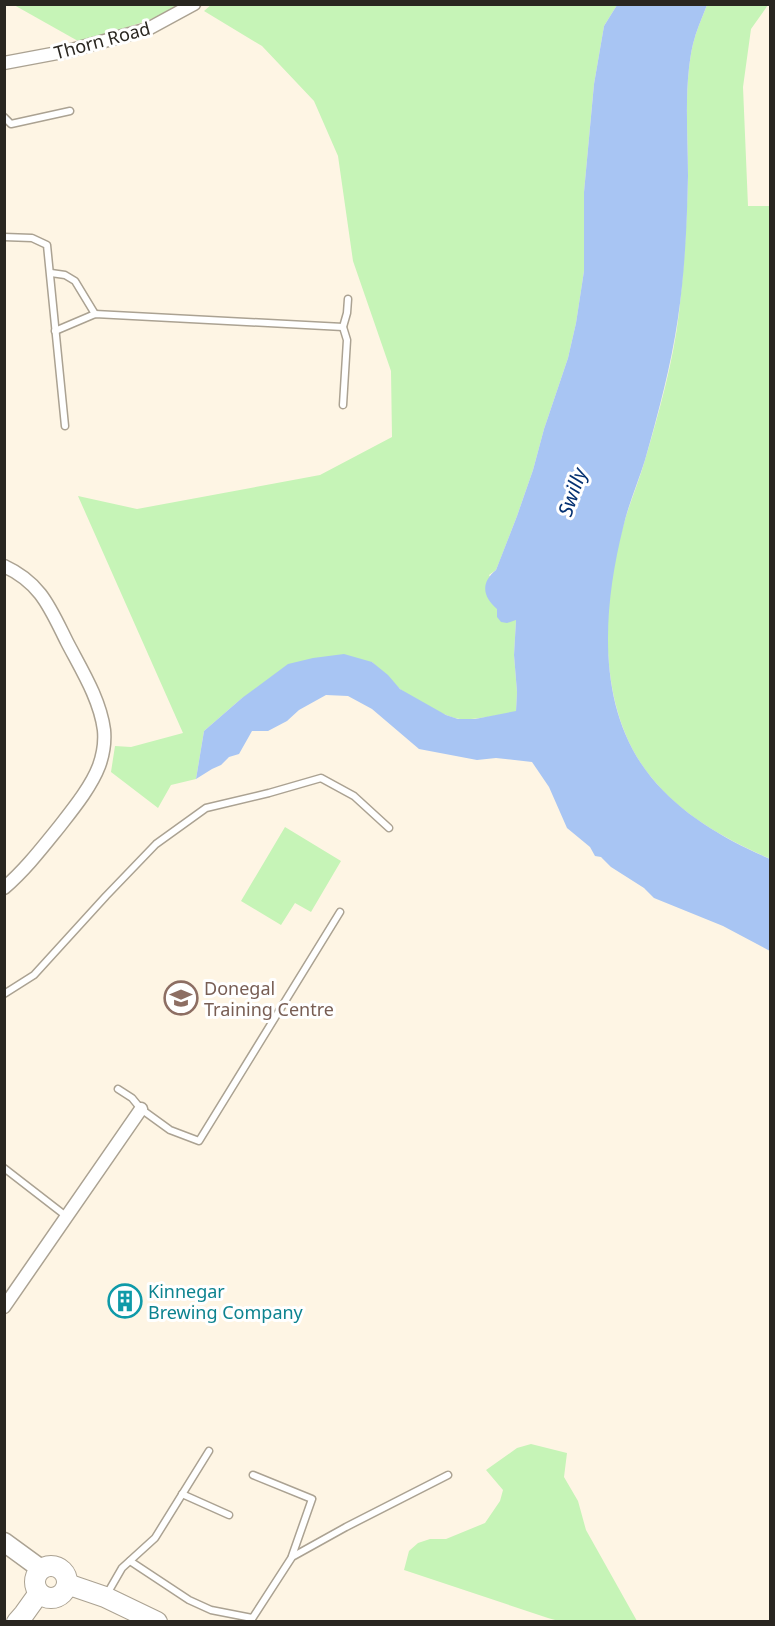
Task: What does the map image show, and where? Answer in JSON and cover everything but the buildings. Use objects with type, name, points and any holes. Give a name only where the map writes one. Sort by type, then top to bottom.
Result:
[{"type":"main road","points":[[4,1542],[41,1569]]},
{"type":"main road","points":[[51,1566],[61,1569],[67,1579],[62,1593],[54,1598],[48,1598],[39,1593],[35,1578],[41,1569],[51,1566]]},
{"type":"main road","points":[[67,1584],[105,1597],[157,1622]]},
{"type":"main road","points":[[17,1622],[39,1593]]},
{"type":"street","name":"Thorn Road","points":[[4,63],[68,51],[148,29],[194,4]]},
{"type":"street","points":[[4,566],[28,580],[50,608],[101,712],[104,748],[99,767],[79,801],[18,877],[4,888]]},
{"type":"street","points":[[4,1306],[141,1109]]},
{"type":"lane","points":[[4,117],[11,124],[70,111]]},
{"type":"lane","points":[[4,237],[32,238],[47,245],[65,426]]},
{"type":"lane","points":[[51,273],[65,275],[75,281],[95,314]]},
{"type":"lane","points":[[343,405],[347,340],[343,327],[348,299]]},
{"type":"lane","points":[[55,331],[95,314],[343,327]]},
{"type":"lane","points":[[4,994],[34,975],[156,844],[206,808],[321,778],[354,796],[389,828]]},
{"type":"lane","points":[[118,1089],[170,1130],[199,1141],[340,912]]},
{"type":"lane","points":[[4,1168],[67,1217]]},
{"type":"lane","points":[[105,1597],[122,1568],[155,1538],[209,1451]]},
{"type":"lane","points":[[130,1561],[189,1599],[212,1610],[251,1620],[292,1557],[312,1499],[253,1475]]},
{"type":"lane","points":[[292,1557],[448,1475]]},
{"type":"lane","points":[[182,1494],[229,1515]]},
{"type":"green space","points":[[212,4],[617,5],[604,26],[594,84],[584,192],[584,271],[576,323],[568,358],[533,470],[496,570],[489,575],[516,620],[514,655],[516,712],[474,719],[454,718],[404,692],[372,662],[242,698],[204,731],[196,779],[171,785],[158,808],[111,772],[115,746],[131,747],[183,733],[78,496],[137,509],[320,475],[392,437],[391,371],[353,261],[338,156],[314,101],[262,46],[204,11]]},
{"type":"green space","points":[[14,5],[180,5],[144,22],[78,41]]},
{"type":"green space","points":[[707,5],[768,5],[751,29],[743,87],[748,206],[770,206],[770,859],[737,843],[691,815],[663,791],[651,777],[633,750],[620,720],[612,688],[608,654],[608,620],[616,554],[660,406],[679,313],[687,210],[689,68],[694,39]]},
{"type":"green space","points":[[285,827],[341,861],[311,912],[295,903],[281,925],[241,901]]},
{"type":"green space","points":[[531,1444],[567,1453],[564,1477],[578,1501],[586,1530],[637,1621],[562,1622],[404,1570],[409,1551],[418,1543],[430,1539],[446,1539],[485,1523],[500,1501],[503,1490],[486,1470],[517,1448]]},
{"type":"water","name":"Swilly","points":[[617,5],[707,5],[694,39],[689,68],[686,229],[675,336],[655,425],[625,519],[611,591],[608,657],[612,689],[620,720],[633,750],[663,791],[691,815],[721,835],[770,859],[770,951],[723,926],[654,898],[601,857],[595,856],[590,847],[567,828],[549,787],[532,762],[496,758],[477,760],[419,749],[372,709],[348,696],[326,695],[268,731],[252,731],[239,754],[229,757],[221,765],[196,779],[204,731],[242,698],[288,664],[313,658],[344,654],[372,662],[400,689],[446,715],[458,719],[475,719],[516,711],[514,655],[516,620],[501,622],[497,617],[497,609],[489,600],[485,590],[487,580],[496,570],[533,470],[568,358],[576,323],[584,271],[584,192],[594,84],[604,26]]},
{"type":"place","name":"Donegal Training Centre","points":[[181,998]]},
{"type":"place","name":"Kinnegar Brewing Company","points":[[125,1301]]}]
